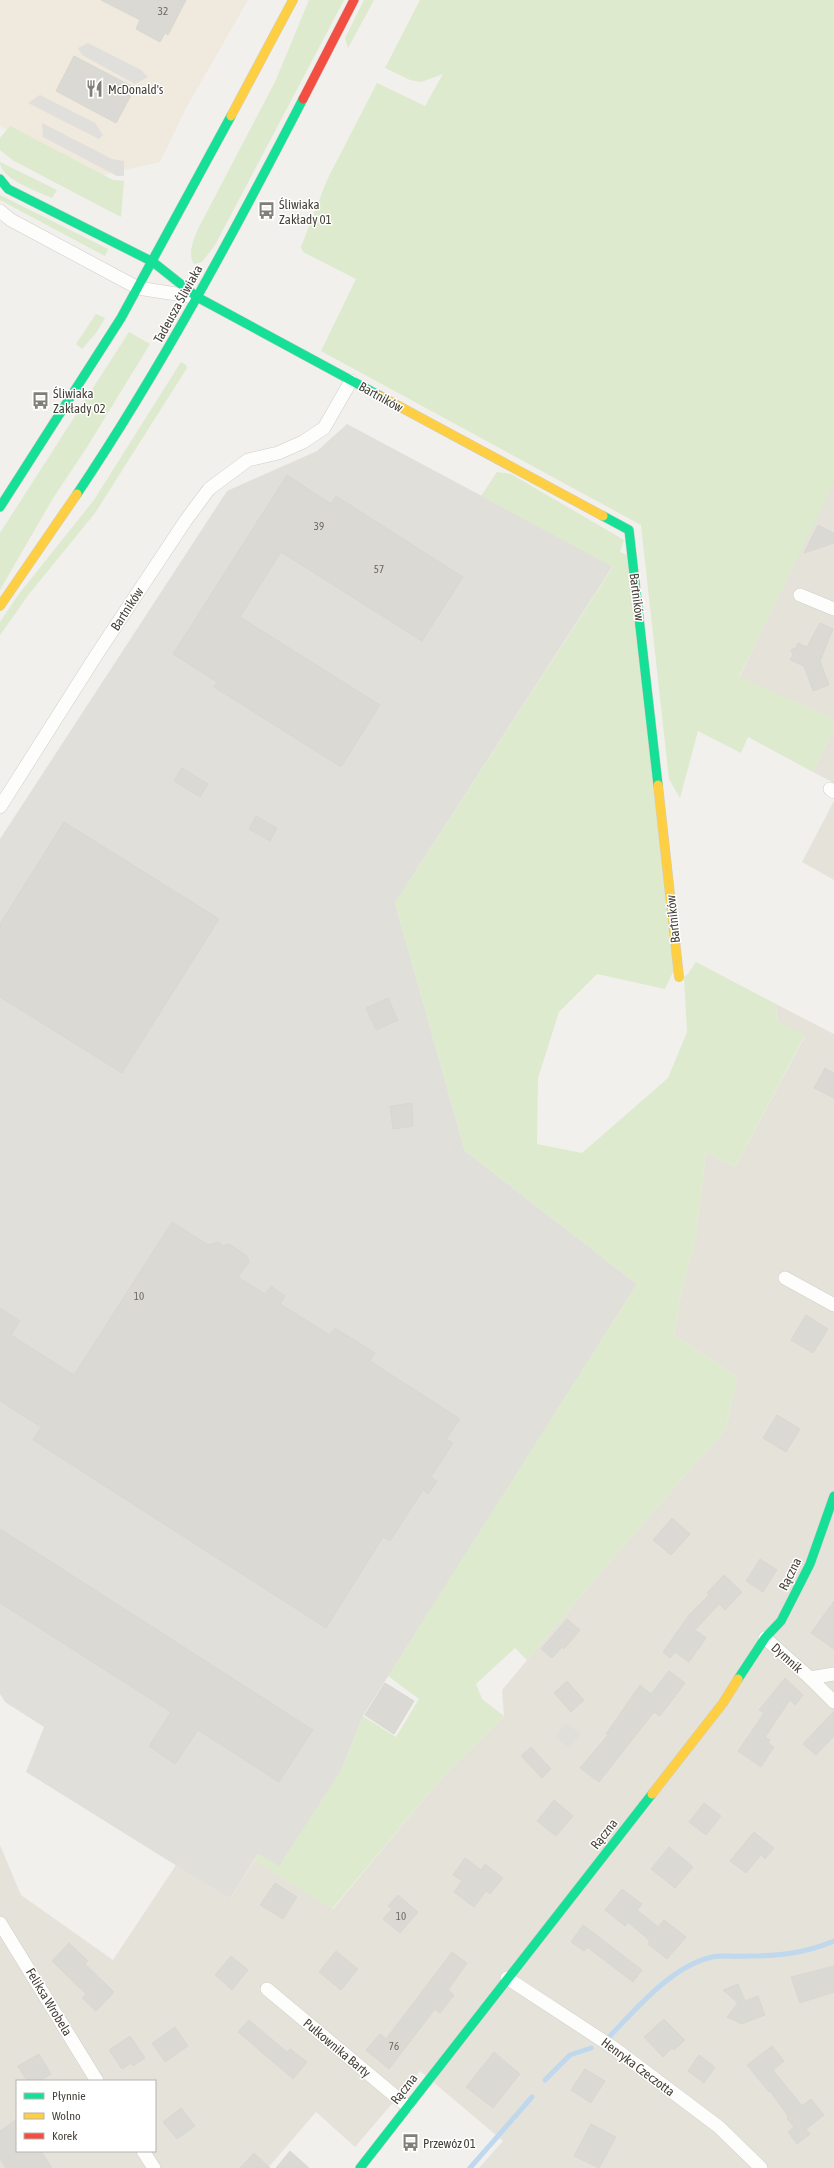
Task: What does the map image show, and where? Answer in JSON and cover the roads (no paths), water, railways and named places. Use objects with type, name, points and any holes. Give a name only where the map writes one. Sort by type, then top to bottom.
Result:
[{"type":"street","points":[[0,507],[138,288],[293,0]]},
{"type":"street","name":"Tadeusza Śliwiaka","points":[[0,606],[116,434],[197,297],[354,0]]},
{"type":"street","name":"Bartników","points":[[0,179],[8,189],[153,262],[197,297],[629,530],[649,692],[679,977]]},
{"type":"street","points":[[0,211],[11,220],[138,288],[197,297]]},
{"type":"street","name":"Bartników","points":[[0,807],[101,648],[186,520],[209,489],[248,460],[284,450],[303,442],[324,428],[351,381]]},
{"type":"street","points":[[800,595],[834,609]]},
{"type":"street","points":[[785,1278],[834,1304]]},
{"type":"street","name":"Rączna","points":[[360,2168],[723,1703],[765,1638],[781,1621],[810,1564],[834,1496]]},
{"type":"street","name":"Dymnik","points":[[765,1638],[810,1678],[834,1674]]},
{"type":"street","points":[[810,1678],[834,1702]]},
{"type":"street","name":"Feliksa Wrobela","points":[[0,1923],[96,2080]]},
{"type":"street","name":"Henryka Czeczotta","points":[[507,1978],[614,2048],[719,2127],[761,2168]]},
{"type":"street","name":"Pułkownika Barty","points":[[267,1989],[407,2106]]},
{"type":"street","points":[[144,2152],[154,2168]]},
{"type":"waterway","points":[[610,2036],[656,1989],[683,1969],[697,1962],[716,1956],[760,1956],[792,1953],[834,1941]]},
{"type":"waterway","points":[[545,2080],[570,2055],[591,2048]]},
{"type":"waterway","points":[[470,2168],[532,2097]]},
{"type":"place","name":"McDonald's","points":[[95,89]]},
{"type":"place","name":"Śliwiaka Zakłady 01","points":[[266,211]]},
{"type":"place","name":"Śliwiaka Zakłady 02","points":[[40,400]]},
{"type":"place","name":"Przewóz 01","points":[[410,2143]]}]
